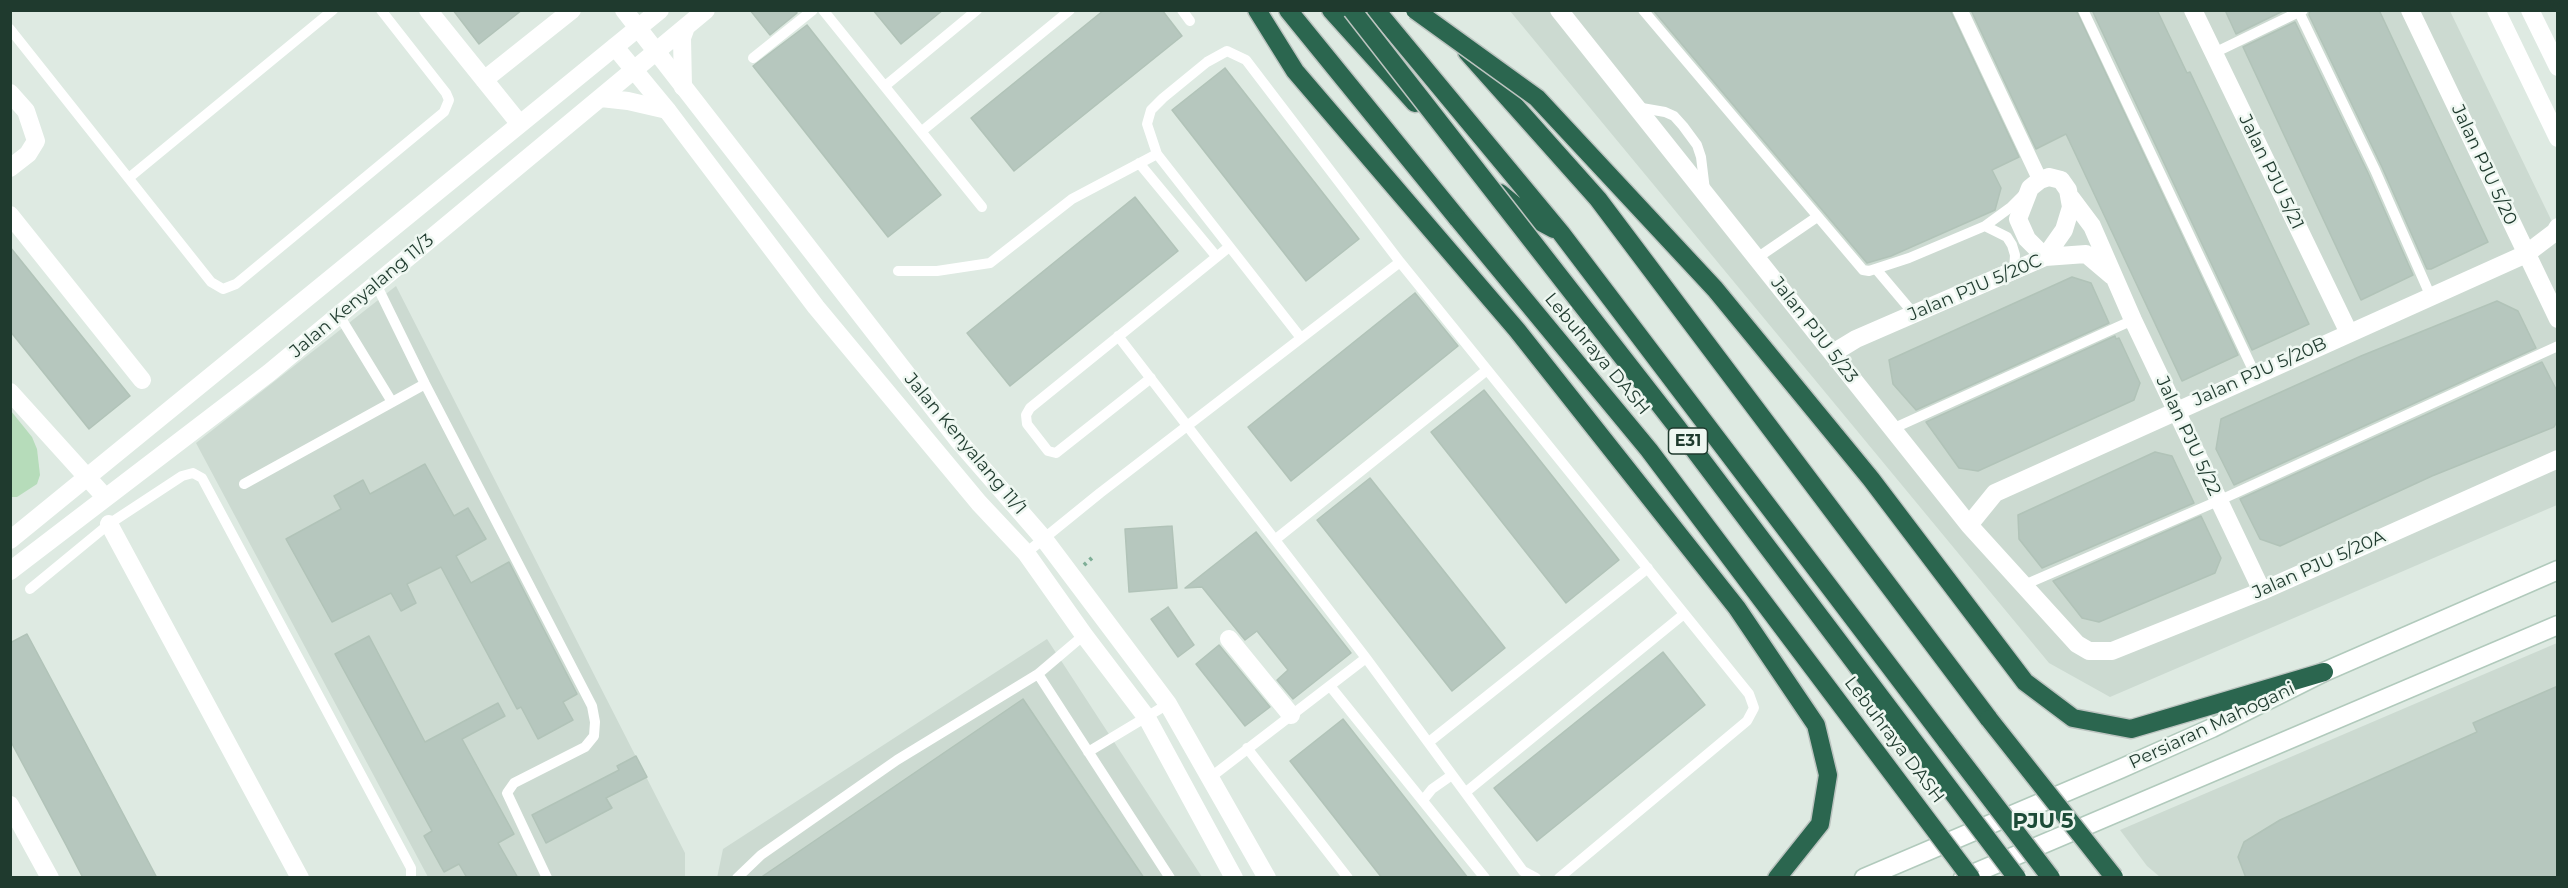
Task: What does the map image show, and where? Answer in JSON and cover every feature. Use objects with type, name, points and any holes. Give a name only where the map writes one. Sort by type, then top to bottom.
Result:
[{"type":"highway","points":[[1257,10],[1295,71],[1517,330],[1737,608],[1816,725],[1828,775],[1820,824],[1777,878]]},
{"type":"highway","name":"Lebuhraya DASH","points":[[1288,10],[1649,450],[1971,878]]},
{"type":"highway","points":[[1331,10],[1487,182],[1524,213],[1561,233]]},
{"type":"highway","name":"Lebuhraya DASH","points":[[1352,10],[1677,427],[2017,878]]},
{"type":"highway","points":[[1376,10],[1561,233],[2050,878]]},
{"type":"highway","points":[[1415,10],[1537,98],[1715,289],[1871,479],[2025,682],[2073,718],[2131,729],[2324,672]]},
{"type":"highway","points":[[1430,10],[1598,199],[1989,719],[2114,877]]},
{"type":"street","points":[[428,10],[519,123]]},
{"type":"street","points":[[484,80],[572,10]]},
{"type":"street","name":"Jalan Kenyalang 11/1","points":[[624,10],[958,440],[1044,539],[1168,704],[1267,878]]},
{"type":"street","name":"Jalan Kenyalang 11/3","points":[[10,540],[660,10]]},
{"type":"street","name":"Jalan Kenyalang 11/3","points":[[10,571],[269,373],[706,10]]},
{"type":"street","points":[[1959,10],[2035,184],[2018,219],[2027,239],[2045,257],[2064,230],[2070,217],[2071,198]]},
{"type":"street","name":"Jalan PJU 5/21","points":[[2193,10],[2349,333]]},
{"type":"street","name":"Jalan PJU 5/20","points":[[2410,10],[2558,320]]},
{"type":"street","points":[[2496,10],[2558,138]]},
{"type":"street","points":[[2530,10],[2558,67]]},
{"type":"street","name":"Jalan PJU 5/23","points":[[1559,11],[1969,525],[2077,644]]},
{"type":"street","points":[[683,87],[682,38],[686,27]]},
{"type":"street","name":"Jalan Kenyalang 11/1","points":[[615,47],[667,110],[816,307],[979,503],[1026,553],[1084,635],[1148,718],[1234,878]]},
{"type":"street","points":[[10,93],[26,111],[36,141],[28,154],[10,168]]},
{"type":"street","points":[[601,98],[628,101],[667,110]]},
{"type":"street","name":"Jalan PJU 5/22","points":[[2035,184],[2049,177],[2061,180],[2092,226],[2133,320],[2262,591]]},
{"type":"street","points":[[10,215],[142,380]]},
{"type":"street","name":"Jalan PJU 5/20B","points":[[1969,525],[1995,493],[2255,374],[2526,254],[2558,227]]},
{"type":"street","name":"Jalan PJU 5/20C","points":[[1833,353],[1856,339],[2045,257],[2086,254],[2115,280]]},
{"type":"street","points":[[10,392],[105,497]]},
{"type":"street","name":"Jalan PJU 5/20A","points":[[2077,644],[2089,651],[2112,651],[2262,591],[2558,459]]},
{"type":"street","points":[[109,524],[300,878]]},
{"type":"street","name":"Persiaran Mahogani","points":[[1864,878],[2130,765],[2212,728],[2324,672],[2558,570]]},
{"type":"street","points":[[1963,878],[2558,625]]},
{"type":"street","points":[[1229,639],[1291,715]]},
{"type":"street","points":[[10,805],[50,878]]},
{"type":"lane","points":[[130,177],[333,10]]},
{"type":"lane","points":[[10,29],[212,282],[223,289],[236,284],[444,112],[448,100],[446,93],[381,10]]},
{"type":"lane","points":[[753,58],[813,10]]},
{"type":"lane","points":[[824,10],[982,207]]},
{"type":"lane","points":[[885,86],[977,10]]},
{"type":"lane","points":[[922,131],[1070,10]]},
{"type":"lane","points":[[1182,10],[1190,21]]},
{"type":"lane","points":[[1643,10],[1863,270],[1876,269],[1985,226],[2011,207],[2035,184]]},
{"type":"lane","points":[[2083,10],[2255,374]]},
{"type":"lane","points":[[2214,53],[2300,11],[2375,170],[2431,297]]},
{"type":"lane","points":[[1301,338],[1157,154],[1147,124],[1151,110],[1162,98],[1216,56],[1227,51],[1246,60],[1400,262],[1749,694],[1754,708],[1747,721],[1559,878]]},
{"type":"lane","points":[[898,271],[937,271],[990,264],[1072,199],[1157,154]]},
{"type":"lane","points":[[1139,164],[1216,256]]},
{"type":"lane","points":[[1757,258],[1817,217]]},
{"type":"lane","points":[[1985,226],[2007,237],[2015,255],[2014,270]]},
{"type":"lane","points":[[1151,378],[1056,453],[1048,451],[1027,424],[1026,415],[1030,408],[1229,246]]},
{"type":"lane","points":[[1026,553],[1400,262]]},
{"type":"lane","points":[[1876,269],[1914,314]]},
{"type":"lane","points":[[376,284],[425,384],[592,706],[594,736],[585,747],[514,783],[507,793],[547,878]]},
{"type":"lane","points":[[339,315],[392,402]]},
{"type":"lane","points":[[1892,429],[2133,320]]},
{"type":"lane","points":[[1118,336],[1276,539],[1429,742],[1466,792],[1519,874],[1536,878]]},
{"type":"lane","points":[[2024,585],[2218,501],[2558,346]]},
{"type":"lane","points":[[1276,539],[1487,370]]},
{"type":"lane","points":[[244,484],[425,384]]},
{"type":"lane","points":[[30,589],[109,524],[182,476],[193,473],[202,478],[411,868],[411,878]]},
{"type":"lane","points":[[1429,742],[1648,568]]},
{"type":"lane","points":[[1466,792],[1684,614]]},
{"type":"lane","points":[[737,878],[761,855],[897,760],[1038,674],[1084,635]]},
{"type":"lane","points":[[1211,777],[1366,658]]},
{"type":"lane","points":[[1038,674],[1170,878]]},
{"type":"lane","points":[[1329,686],[1424,799],[1485,878]]},
{"type":"lane","points":[[1088,752],[1168,704]]},
{"type":"lane","points":[[1247,748],[1348,878]]},
{"type":"lane","points":[[1424,799],[1432,789],[1452,775]]},
{"type":"shaded area","points":[[1510,11],[2450,11],[2557,232],[2557,505],[2110,697],[2049,663]]},
{"type":"shaded area","points":[[396,286],[685,853],[685,877],[428,877],[196,443]]},
{"type":"shaded area","points":[[1047,639],[1202,877],[717,878],[723,849]]},
{"type":"shaded area","points":[[2557,643],[2557,877],[2160,877],[2147,866],[2120,830]]},
{"type":"green space","points":[[11,411],[32,437],[37,449],[40,475],[37,484],[17,497],[11,497]]},
{"type":"building","points":[[453,10],[522,10],[479,44]]},
{"type":"building","points":[[750,10],[795,10],[797,13],[770,35]]},
{"type":"building","points":[[873,10],[943,10],[901,44]]},
{"type":"building","points":[[1104,10],[1162,10],[1182,36],[1014,171],[971,118]]},
{"type":"building","points":[[1653,10],[1950,10],[2019,157],[1992,170],[2001,188],[1995,210],[1891,256],[1867,263]]},
{"type":"building","points":[[1971,10],[2076,10],[2238,355],[2182,381],[2066,134],[2036,149]]},
{"type":"building","points":[[2092,10],[2157,10],[2187,73],[2190,72],[2309,324],[2252,350]]},
{"type":"building","points":[[2225,10],[2285,10],[2236,34]]},
{"type":"building","points":[[2310,10],[2379,10],[2488,242],[2427,269],[2382,167],[2309,15]]},
{"type":"building","points":[[2295,22],[2368,173],[2413,275],[2361,300],[2243,47]]},
{"type":"building","points":[[807,25],[941,195],[888,237],[753,66]]},
{"type":"building","points":[[1225,68],[1359,239],[1306,281],[1172,110]]},
{"type":"building","points":[[1135,197],[1178,251],[1010,386],[967,333]]},
{"type":"building","points":[[10,247],[130,396],[89,429],[10,331]]},
{"type":"building","points":[[2072,277],[2091,283],[2109,323],[1916,410],[1893,384],[1889,360]]},
{"type":"building","points":[[1415,293],[1458,346],[1291,481],[1248,427]]},
{"type":"building","points":[[2497,301],[2518,311],[2536,348],[2234,485],[2216,449],[2221,419],[2361,356]]},
{"type":"building","points":[[2115,336],[2116,339],[2119,338],[2140,383],[2134,400],[1978,471],[1959,468],[1926,422]]},
{"type":"building","points":[[2542,362],[2558,393],[2558,420],[2554,427],[2432,476],[2280,546],[2260,539],[2240,499]]},
{"type":"building","points":[[1484,390],[1619,560],[1566,603],[1431,432]]},
{"type":"building","points":[[2155,452],[2172,456],[2194,503],[2042,568],[2019,539],[2018,515]]},
{"type":"building","points":[[425,464],[454,516],[468,508],[486,539],[456,556],[471,583],[509,562],[577,694],[563,702],[573,720],[538,739],[521,707],[517,709],[441,567],[407,584],[416,603],[401,611],[391,593],[332,622],[286,539],[341,509],[334,496],[363,480],[370,494]]},
{"type":"building","points":[[1370,478],[1505,648],[1452,691],[1317,520]]},
{"type":"building","points":[[2201,516],[2221,558],[2215,573],[2099,622],[2082,618],[2053,581]]},
{"type":"building","points":[[1172,526],[1177,588],[1129,592],[1125,529]]},
{"type":"building","points":[[1256,532],[1351,653],[1293,699],[1277,680],[1288,670],[1257,631],[1245,640],[1202,587],[1185,588]]},
{"type":"building","points":[[1168,607],[1194,645],[1178,657],[1151,619]]},
{"type":"building","points":[[27,634],[157,878],[83,878],[10,740],[10,643]]},
{"type":"building","points":[[369,636],[425,742],[498,703],[505,716],[462,739],[514,834],[498,843],[518,878],[467,878],[459,864],[444,872],[424,836],[432,831],[335,654]]},
{"type":"building","points":[[1219,645],[1270,707],[1245,726],[1196,664]]},
{"type":"building","points":[[1663,652],[1705,705],[1537,841],[1494,788]]},
{"type":"building","points":[[2558,686],[2558,878],[2246,878],[2238,857],[2244,842],[2280,820],[2477,732],[2473,723]]},
{"type":"building","points":[[1023,699],[1144,878],[760,878]]},
{"type":"building","points":[[1343,719],[1468,878],[1382,878],[1290,761]]},
{"type":"building","points":[[636,756],[647,777],[606,798],[612,808],[546,843],[532,815],[619,770],[617,766]]},
{"type":"district","name":"PJU 5","points":[[2043,822]]}]
